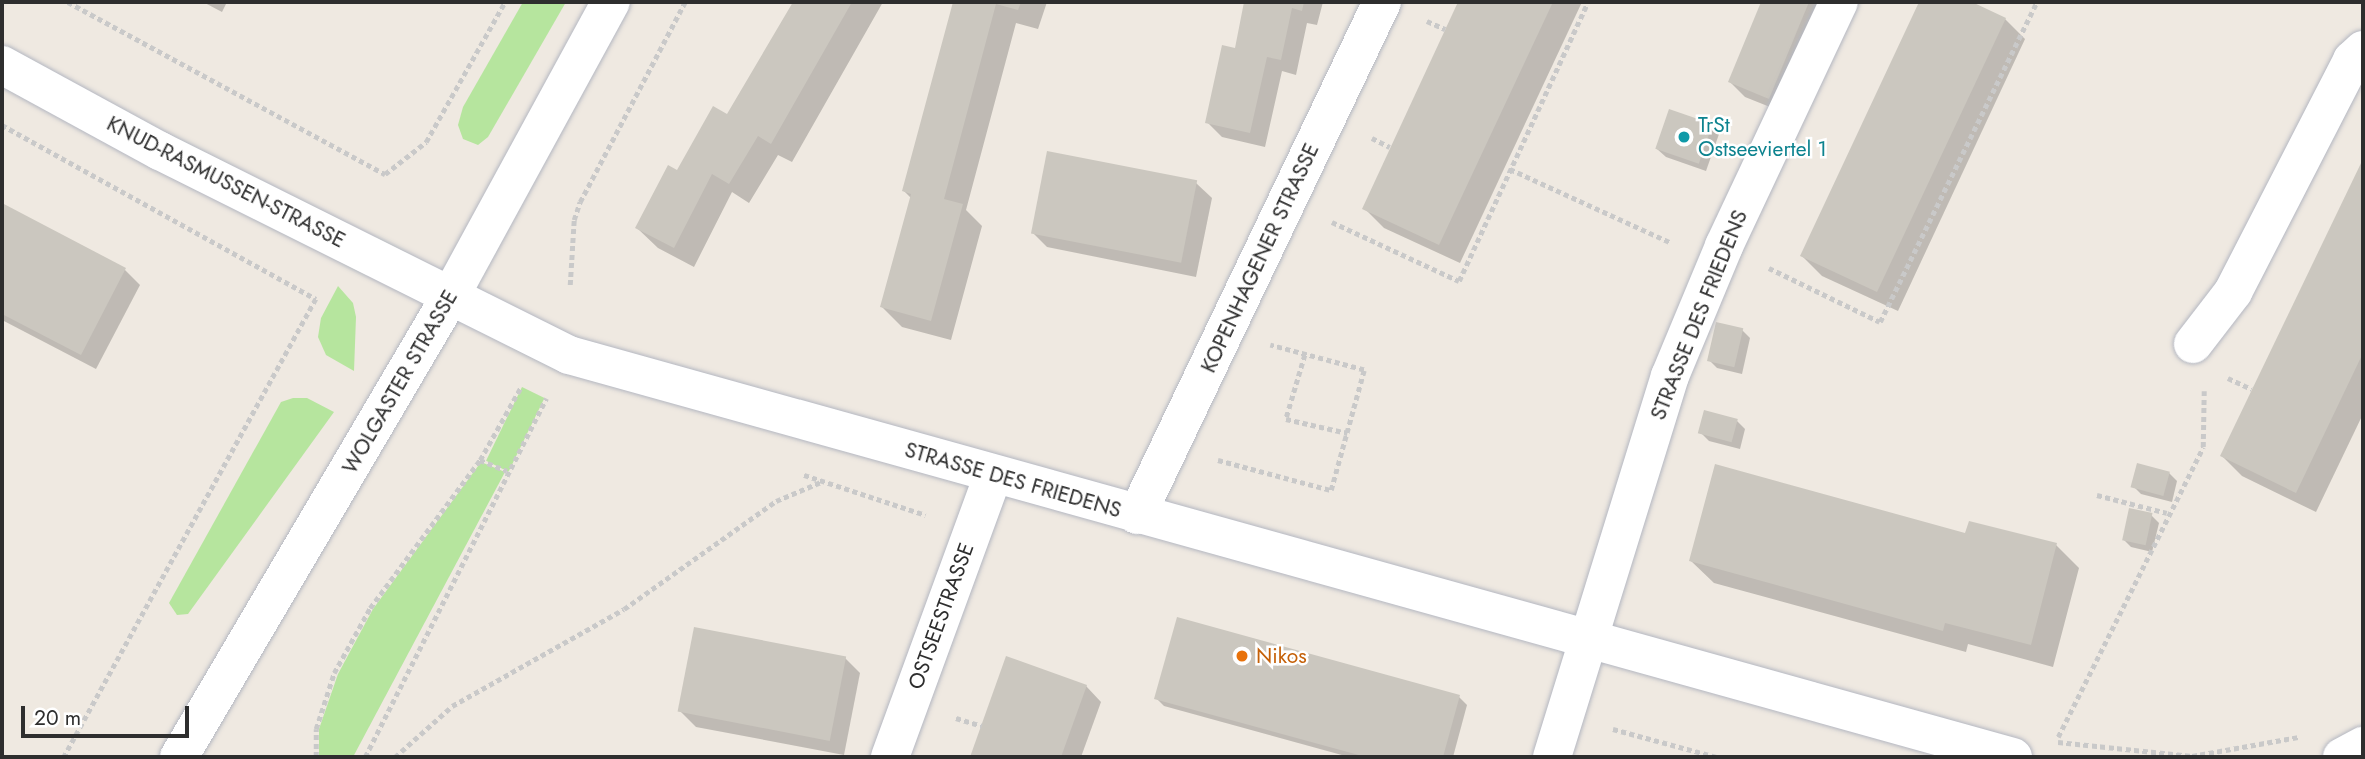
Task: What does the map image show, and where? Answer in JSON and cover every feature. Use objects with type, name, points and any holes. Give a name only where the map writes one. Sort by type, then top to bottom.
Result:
[{"type":"street","name":"WOLGASTER STRASSE","points":[[179,757],[451,295],[611,2]]},
{"type":"street","name":"KOPENHAGENER STRASSE","points":[[1137,515],[1382,2]]},
{"type":"street","name":"STRASSE DES FRIEDENS","points":[[1586,640],[1670,376],[1720,255],[1839,2]]},
{"type":"street","points":[[2193,345],[2233,292],[2352,60],[2363,50]]},
{"type":"street","name":"KNUD-RASMUSSEN-STRASSE","points":[[2,65],[160,151],[451,295]]},
{"type":"street","name":"STRASSE DES FRIEDENS","points":[[451,295],[569,355],[2013,757]]},
{"type":"street","name":"OSTSEESTRASSE","points":[[890,757],[993,475]]},
{"type":"street","points":[[1552,757],[1586,640]]},
{"type":"street","points":[[2342,757],[2363,746]]},
{"type":"path","points":[[68,2],[385,174],[426,142],[505,2]]},
{"type":"path","points":[[570,285],[574,219],[580,202],[685,2]]},
{"type":"path","points":[[1324,218],[1459,281],[1588,2]]},
{"type":"path","points":[[1510,169],[1880,322],[2037,2]]},
{"type":"path","points":[[2,125],[316,299],[64,757]]},
{"type":"path","points":[[1169,447],[1331,490],[1364,370],[1265,344]]},
{"type":"path","points":[[2053,750],[2167,513],[2203,447],[2205,394],[2193,345]]},
{"type":"path","points":[[1305,355],[1286,419],[1347,433]]},
{"type":"path","points":[[316,757],[316,729],[334,673],[370,608],[480,460],[526,376]]},
{"type":"path","points":[[365,757],[507,471],[547,397],[560,401]]},
{"type":"path","points":[[480,460],[507,471]]},
{"type":"path","points":[[797,473],[973,526]]},
{"type":"path","points":[[395,757],[452,706],[624,609],[776,501],[823,481]]},
{"type":"path","points":[[2097,495],[2167,513]]},
{"type":"path","points":[[1565,715],[1717,757]]},
{"type":"path","points":[[2055,742],[2192,757],[2303,736]]},
{"type":"green space","points":[[523,2],[566,2],[488,137],[478,145],[463,139],[458,125],[463,107]]},
{"type":"green space","points":[[338,286],[353,303],[356,317],[354,371],[326,355],[318,337],[321,318]]},
{"type":"green space","points":[[522,387],[544,398],[509,472],[486,461]]},
{"type":"green space","points":[[293,398],[307,398],[334,412],[188,614],[177,615],[169,603],[281,402]]},
{"type":"green space","points":[[481,462],[505,472],[353,757],[319,757],[319,729],[338,674],[373,609]]},
{"type":"building","points":[[793,2],[852,2],[771,144],[758,136],[729,184],[712,174],[674,248],[635,228],[668,165],[677,170],[713,106],[727,114]]},
{"type":"building","points":[[953,2],[1021,2],[1018,10],[996,4],[944,199],[963,204],[931,321],[880,307],[911,194],[902,191]]},
{"type":"building","points":[[1244,2],[1304,2],[1302,11],[1292,8],[1281,60],[1267,57],[1250,133],[1205,123],[1222,45],[1235,48]]},
{"type":"building","points":[[1458,2],[1553,2],[1439,245],[1362,209]]},
{"type":"building","points":[[1761,2],[1809,2],[1769,99],[1728,82]]},
{"type":"building","points":[[1919,2],[1972,2],[2006,18],[1877,292],[1800,256]]},
{"type":"building","name":"TrSt Ostseeviertel 1","points":[[1669,109],[1712,124],[1699,164],[1655,149]]},
{"type":"building","points":[[1047,151],[1197,180],[1181,263],[1031,233]]},
{"type":"building","points":[[2363,159],[2363,353],[2296,493],[2220,456]]},
{"type":"building","points":[[2,203],[126,268],[81,355],[2,314]]},
{"type":"building","points":[[1716,322],[1743,328],[1734,367],[1707,361]]},
{"type":"building","points":[[1704,410],[1738,419],[1732,442],[1698,433]]},
{"type":"building","points":[[2137,463],[2170,472],[2163,496],[2131,487]]},
{"type":"building","points":[[1715,464],[1965,533],[1969,521],[2057,543],[2031,645],[1945,623],[1943,631],[1689,561]]},
{"type":"building","points":[[2129,508],[2152,513],[2146,545],[2122,540]]},
{"type":"building","name":"Nikos","points":[[1177,617],[1460,695],[1443,757],[1366,757],[1154,699]]},
{"type":"building","points":[[694,627],[846,657],[830,741],[678,711]]},
{"type":"building","points":[[1006,656],[1087,685],[1061,757],[970,757]]},
{"type":"place","name":"TrSt Ostseeviertel 1","points":[[1684,137]]},
{"type":"place","name":"Nikos","points":[[1242,656]]}]
